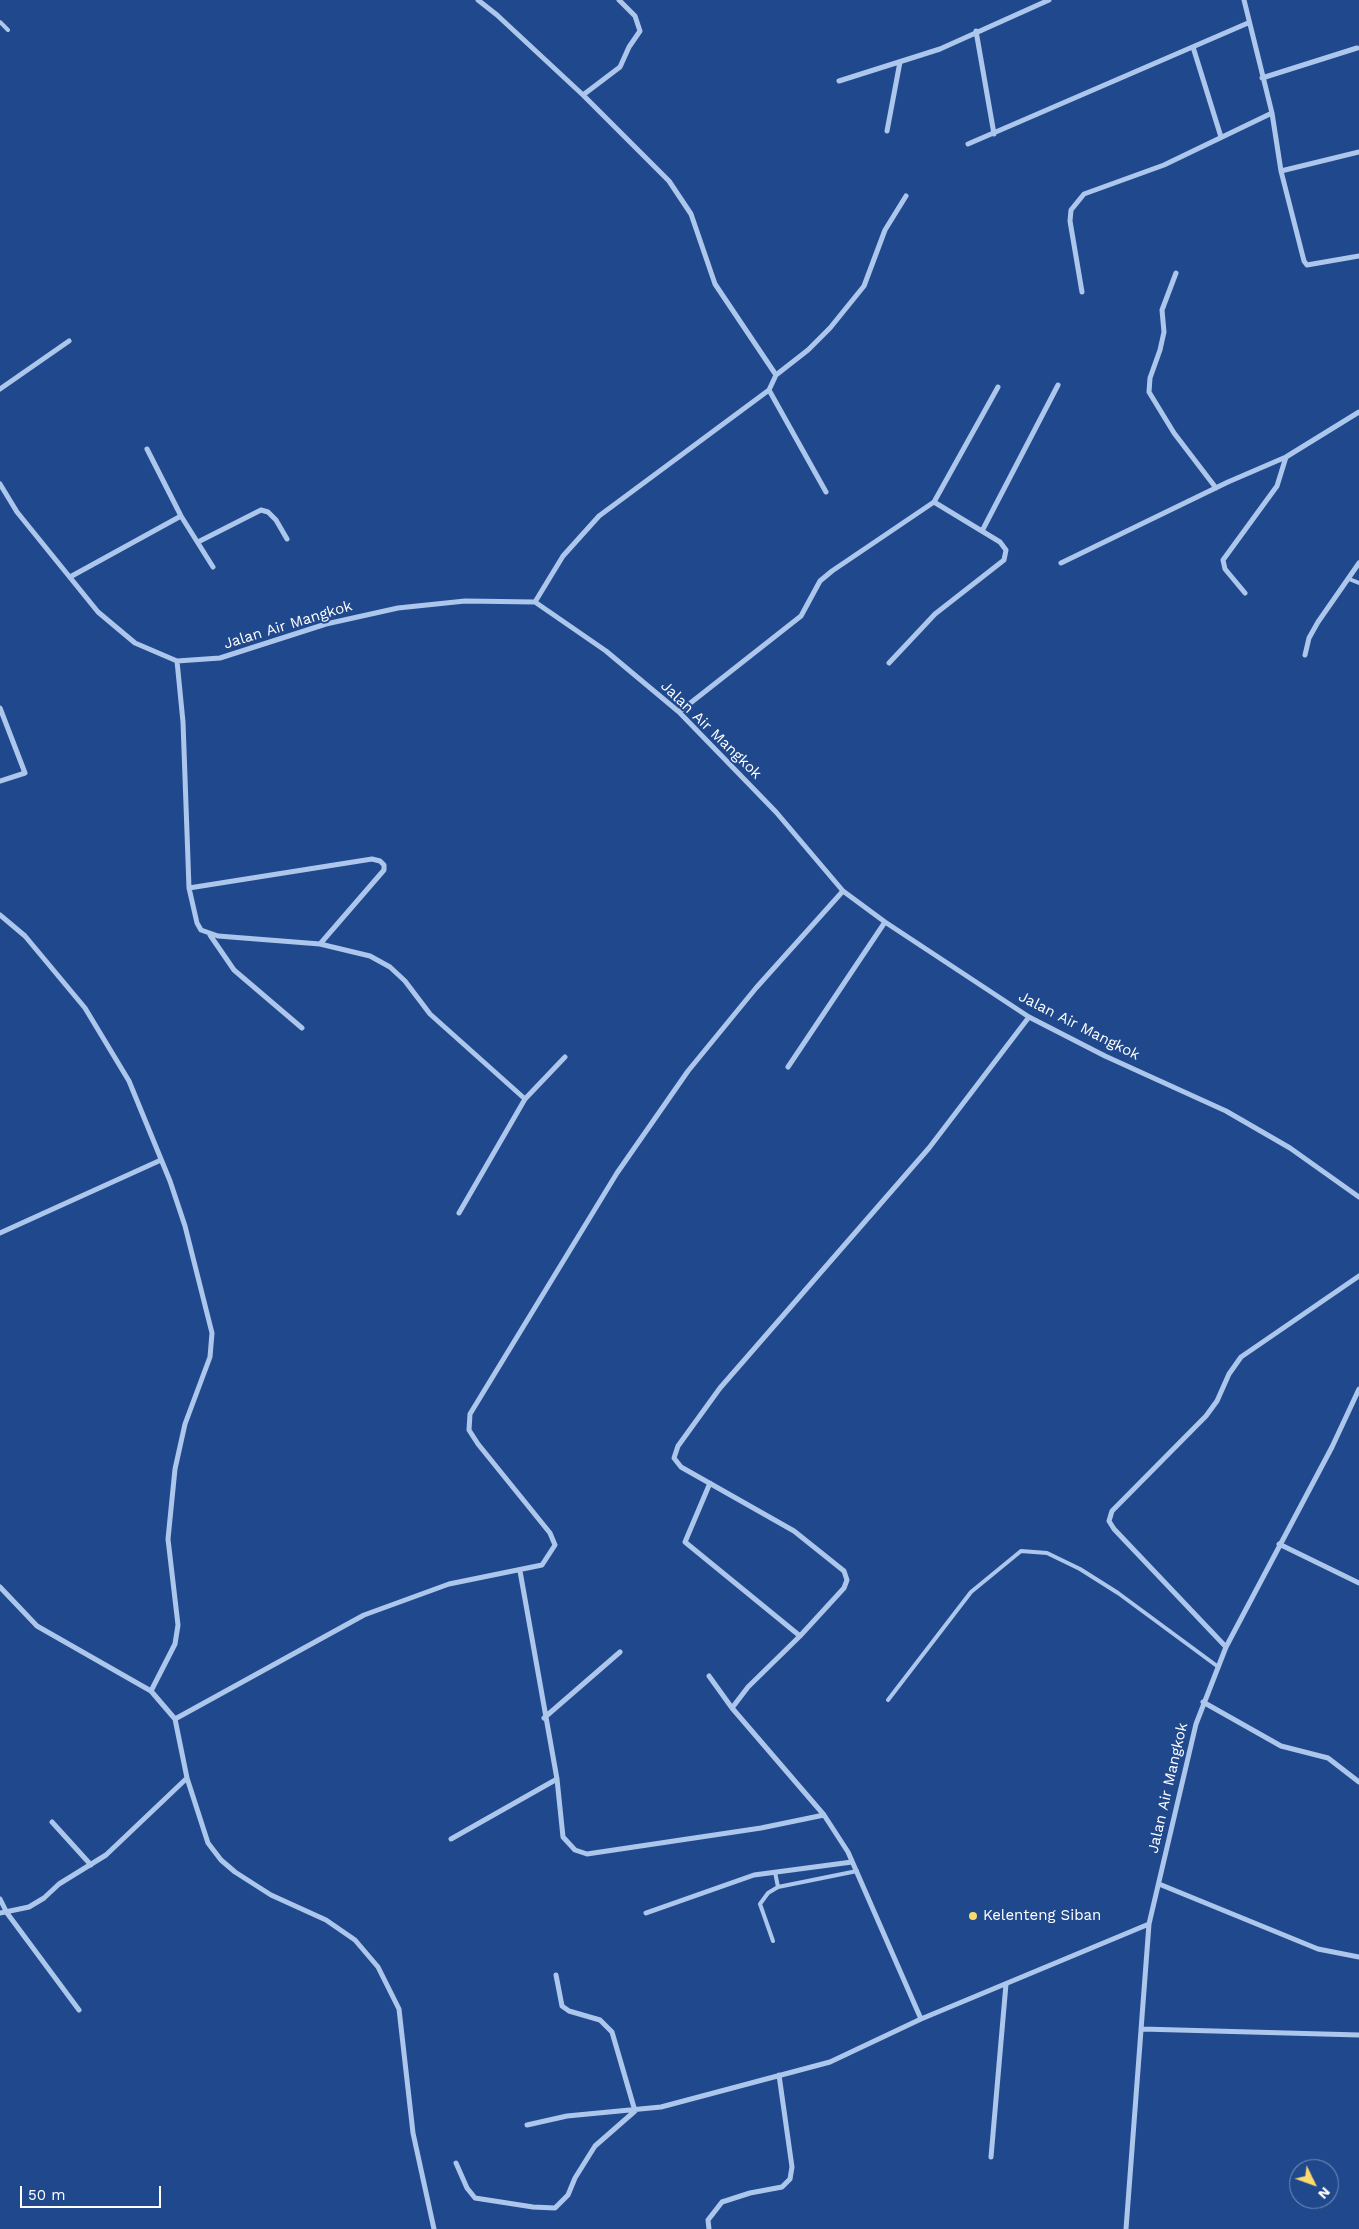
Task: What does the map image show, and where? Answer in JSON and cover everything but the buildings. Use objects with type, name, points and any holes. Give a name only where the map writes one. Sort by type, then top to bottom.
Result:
[{"type":"street","points":[[478,0],[497,15],[583,96],[669,181],[691,214],[715,284],[776,375]]},
{"type":"street","points":[[583,96],[620,67],[629,47],[640,31],[635,16],[619,0]]},
{"type":"street","points":[[839,82],[940,49],[976,31],[1050,0]]},
{"type":"street","points":[[1244,0],[1248,23],[1272,113],[1281,171],[1304,261],[1307,265],[1359,256]]},
{"type":"street","points":[[968,144],[1248,23]]},
{"type":"street","points":[[976,31],[994,134]]},
{"type":"street","points":[[1193,47],[1221,137]]},
{"type":"street","points":[[1262,78],[1357,48]]},
{"type":"street","points":[[887,131],[900,62]]},
{"type":"street","points":[[1082,292],[1070,221],[1071,210],[1084,194],[1164,165],[1272,113]]},
{"type":"street","points":[[1281,171],[1359,152]]},
{"type":"street","points":[[535,602],[563,556],[599,516],[769,390],[776,375],[824,334],[864,286],[886,230],[906,196]]},
{"type":"street","points":[[1176,272],[1162,310],[1164,332],[1150,378],[1149,392],[1174,433],[1216,488]]},
{"type":"street","points":[[0,389],[69,341]]},
{"type":"street","points":[[982,531],[1058,385]]},
{"type":"street","points":[[679,712],[801,616],[820,581],[832,571],[934,502],[998,387]]},
{"type":"street","points":[[769,390],[826,492]]},
{"type":"street","points":[[1062,564],[1216,488],[1286,457],[1358,414]]},
{"type":"street","points":[[147,449],[181,516],[213,567]]},
{"type":"street","points":[[1245,593],[1226,569],[1224,560],[1277,486],[1286,457]]},
{"type":"street","name":"Jalan Air Mangkok","points":[[0,484],[18,512],[98,612],[119,632],[135,643],[177,662],[220,658],[326,624],[398,608],[464,601],[535,602],[606,651],[679,712],[776,812],[843,891],[885,922],[1029,1017],[1105,1056],[1226,1111],[1290,1148],[1359,1197]]},
{"type":"street","points":[[889,663],[936,614],[1004,560],[1006,550],[1000,542],[934,502]]},
{"type":"street","points":[[198,542],[261,510],[268,512],[276,520],[287,539]]},
{"type":"street","points":[[70,577],[181,516]]},
{"type":"street","points":[[1306,655],[1309,638],[1318,622],[1359,563]]},
{"type":"street","points":[[177,662],[183,722],[189,888],[197,923],[201,930],[210,935],[320,944],[370,956],[390,967],[405,981],[430,1014],[525,1099]]},
{"type":"street","points":[[0,708],[24,773],[0,781]]},
{"type":"street","points":[[189,888],[372,859],[380,861],[384,865],[384,870],[320,944]]},
{"type":"street","points":[[175,1720],[364,1615],[449,1584],[542,1565],[555,1545],[550,1533],[478,1444],[469,1430],[470,1414],[617,1173],[688,1072],[756,988],[843,891]]},
{"type":"street","points":[[0,915],[24,936],[85,1008],[129,1081],[186,1226],[212,1334],[210,1356],[186,1424],[175,1470],[168,1539],[178,1625],[175,1644],[151,1691]]},
{"type":"street","points":[[788,1067],[885,922]]},
{"type":"street","points":[[210,935],[234,970],[302,1028]]},
{"type":"street","points":[[732,1708],[748,1687],[800,1636],[844,1588],[847,1580],[844,1571],[794,1531],[682,1466],[674,1458],[678,1446],[720,1388],[929,1148],[1029,1017]]},
{"type":"street","points":[[459,1214],[525,1099],[565,1057]]},
{"type":"street","points":[[0,1233],[161,1160]]},
{"type":"street","points":[[1226,1647],[1114,1529],[1109,1521],[1112,1511],[1206,1416],[1217,1401],[1229,1374],[1241,1357],[1359,1276]]},
{"type":"street","name":"Jalan Air Mangkok","points":[[1126,2229],[1149,1924],[1196,1724],[1226,1647],[1332,1447],[1359,1389]]},
{"type":"street","points":[[710,1483],[685,1542],[800,1636]]},
{"type":"street","points":[[1279,1544],[1359,1583]]},
{"type":"street","points":[[520,1571],[544,1718],[557,1779],[563,1837],[575,1850],[587,1854],[761,1828],[824,1816]]},
{"type":"street","points":[[0,1586],[37,1626],[151,1691],[175,1720],[185,1758],[187,1778],[208,1843],[222,1860],[235,1872],[271,1895],[326,1920],[355,1940],[378,1967],[399,2009],[412,2133],[434,2229]]},
{"type":"street","points":[[544,1718],[620,1652]]},
{"type":"street","points":[[709,1676],[732,1708],[824,1816],[852,1862],[921,2019]]},
{"type":"street","points":[[1203,1702],[1280,1746],[1328,1758],[1359,1782]]},
{"type":"street","points":[[0,1913],[29,1907],[44,1898],[59,1884],[121,1843],[187,1778]]},
{"type":"street","points":[[451,1839],[557,1779]]},
{"type":"street","points":[[52,1822],[91,1864]]},
{"type":"street","points":[[646,1913],[712,1888],[754,1875],[852,1862]]},
{"type":"street","points":[[1158,1884],[1318,1949],[1359,1957]]},
{"type":"street","points":[[0,1899],[7,1913],[79,2010]]},
{"type":"street","points":[[527,2124],[567,2116],[635,2111],[661,2107],[830,2062],[921,2019],[1149,1924]]},
{"type":"street","points":[[556,1975],[562,2006],[569,2011],[600,2020],[612,2032],[635,2111]]},
{"type":"street","points":[[991,2156],[1006,1984]]},
{"type":"street","points":[[1142,2029],[1359,2035]]},
{"type":"street","points":[[708,2229],[708,2220],[722,2202],[750,2193],[782,2187],[790,2179],[792,2167],[779,2075]]},
{"type":"street","points":[[456,2163],[467,2188],[475,2198],[508,2204],[554,2208],[568,2195],[575,2178],[595,2146],[635,2111]]},
{"type":"lane","points":[[0,22],[8,30]]},
{"type":"lane","points":[[1349,579],[1359,583]]},
{"type":"lane","points":[[888,1700],[971,1592],[1021,1551],[1047,1554],[1080,1570],[1118,1593],[1217,1666]]},
{"type":"lane","points":[[773,1941],[760,1904],[762,1898],[778,1887],[856,1871]]},
{"type":"lane","points":[[775,1872],[778,1887]]},
{"type":"place","name":"Kelenteng Siban","points":[[973,1916]]}]
